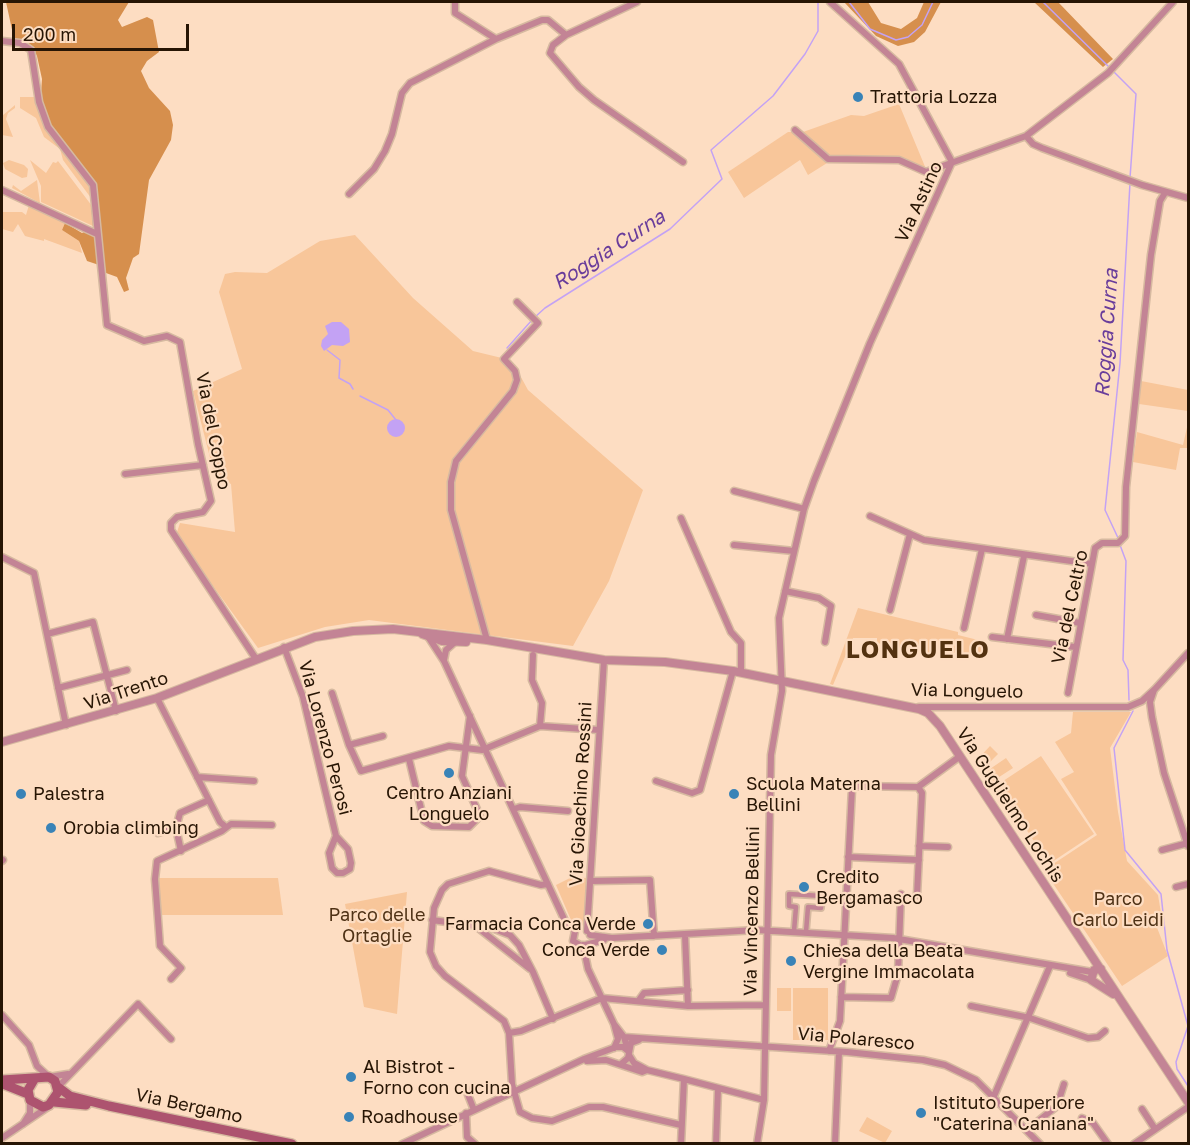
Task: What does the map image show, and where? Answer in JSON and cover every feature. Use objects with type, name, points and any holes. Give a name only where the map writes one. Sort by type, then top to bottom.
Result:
[{"type":"main road","points":[[49,1077],[58,1087],[52,1104],[43,1107],[2,1082],[49,1077]]},
{"type":"main road","points":[[29,1097],[29,1085],[35,1078]]},
{"type":"main road","name":"Via Bergamo","points":[[58,1087],[70,1096],[110,1106],[292,1143]]},
{"type":"main road","name":"Via Bergamo","points":[[52,1104],[110,1106]]},
{"type":"main road","name":"Via Bergamo","points":[[261,1138],[276,1143]]},
{"type":"street","points":[[455,2],[455,13],[496,39]]},
{"type":"street","points":[[637,2],[566,35],[553,45],[550,53],[579,87],[594,100],[683,162]]},
{"type":"street","points":[[795,130],[828,159],[834,161],[899,160],[926,172],[952,162],[899,64],[830,2]]},
{"type":"street","name":"Via Astino","points":[[780,680],[779,618],[804,509],[870,343],[952,162],[1026,136],[1108,73],[1173,2]]},
{"type":"street","points":[[349,194],[367,177],[385,151],[405,88],[496,39],[548,20],[566,35]]},
{"type":"street","points":[[2,41],[20,43],[31,50],[39,102],[48,127],[93,185],[97,234],[2,190]]},
{"type":"street","points":[[1026,136],[1034,144],[1166,193],[1188,198]]},
{"type":"street","name":"Via del Celtro","points":[[1068,693],[1075,647],[1097,545],[1120,541],[1150,255],[1160,201],[1166,193]]},
{"type":"street","name":"Via del Coppo","points":[[97,234],[107,325],[144,341],[167,336],[175,337],[180,342],[210,505],[203,512],[177,517],[171,523],[171,533],[256,659]]},
{"type":"street","points":[[487,640],[451,510],[451,482],[456,461],[513,391],[517,380],[515,370],[504,359],[538,323],[517,302]]},
{"type":"street","points":[[125,474],[203,465]]},
{"type":"street","points":[[734,491],[804,509]]},
{"type":"street","points":[[870,516],[924,540],[1092,564]]},
{"type":"street","points":[[656,781],[689,793],[699,793],[737,671],[741,643],[731,632],[681,518]]},
{"type":"street","points":[[890,610],[910,534]]},
{"type":"street","points":[[734,545],[794,551]]},
{"type":"street","points":[[963,628],[982,549]]},
{"type":"street","points":[[1007,639],[1024,556]]},
{"type":"street","points":[[2,557],[34,573],[66,725]]},
{"type":"street","points":[[785,591],[819,598],[831,606],[825,642]]},
{"type":"street","points":[[1036,615],[1080,623]]},
{"type":"street","points":[[46,634],[93,622],[116,712]]},
{"type":"street","points":[[416,630],[429,638],[444,661],[565,921],[575,931]]},
{"type":"street","name":"Via Longuelo","points":[[256,659],[315,637],[353,631],[416,630],[604,660],[665,662],[737,671],[912,707],[953,709],[1066,704],[1128,707],[1142,701],[1188,654]]},
{"type":"street","points":[[992,637],[1075,647]]},
{"type":"street","name":"Via Longuelo","points":[[429,638],[454,642],[506,643]]},
{"type":"street","points":[[444,661],[446,650],[454,642],[473,639]]},
{"type":"street","name":"Via Lorenzo Perosi","points":[[284,647],[303,697],[336,836],[348,849],[350,869],[343,873],[337,873],[330,861],[329,853],[336,836]]},
{"type":"street","points":[[533,655],[532,680],[542,703],[540,726]]},
{"type":"street","name":"Via Trento","points":[[2,742],[116,712],[256,659]]},
{"type":"street","name":"Via Gioachino Rossini","points":[[586,944],[589,933],[604,660]]},
{"type":"street","points":[[58,688],[127,669]]},
{"type":"street","name":"Via Vincenzo Bellini","points":[[757,1143],[764,1100],[763,1048],[771,755],[782,691],[780,680]]},
{"type":"street","points":[[1155,689],[1150,702],[1152,717],[1164,773],[1188,844],[1162,850]]},
{"type":"street","points":[[332,693],[349,745],[361,771],[449,746],[486,748],[540,726],[599,730]]},
{"type":"street","points":[[157,698],[220,822],[226,827]]},
{"type":"street","name":"Via Guglielmo Lochis","points":[[912,707],[928,713],[940,726],[1093,959],[1097,975],[1119,998],[1186,1094]]},
{"type":"street","points":[[940,726],[936,714],[953,709]]},
{"type":"street","points":[[409,759],[424,821],[432,826],[469,827],[480,816],[462,776],[470,716]]},
{"type":"street","points":[[349,745],[383,736]]},
{"type":"street","points":[[829,1052],[840,1021],[853,787],[918,787],[959,757]]},
{"type":"street","points":[[197,777],[254,781]]},
{"type":"street","points":[[917,895],[922,793],[918,787]]},
{"type":"street","points":[[181,850],[176,828],[180,813],[209,800]]},
{"type":"street","points":[[514,810],[520,807],[568,811]]},
{"type":"street","points":[[171,979],[181,968],[160,946],[156,866],[160,859],[231,824],[272,825]]},
{"type":"street","points":[[158,833],[176,828]]},
{"type":"street","points":[[919,846],[948,847]]},
{"type":"street","points":[[848,857],[918,860]]},
{"type":"street","points":[[548,884],[541,885],[489,871],[448,884],[442,890],[434,908],[432,920],[430,952],[436,966],[445,976],[504,1021],[509,1033],[513,1092],[520,1112],[540,1119],[559,1120],[589,1107],[603,1107],[681,1125]]},
{"type":"street","points":[[591,881],[650,880],[654,936]]},
{"type":"street","points":[[1176,887],[1188,884]]},
{"type":"street","points":[[794,931],[796,907],[789,906],[789,894],[822,896],[821,908],[808,907],[806,932]]},
{"type":"street","points":[[841,997],[891,998],[898,974],[901,894]]},
{"type":"street","points":[[432,920],[475,925],[501,930],[510,935],[519,945],[533,972],[553,1019]]},
{"type":"street","points":[[475,925],[533,972]]},
{"type":"street","points":[[575,931],[581,928],[589,933],[612,938]]},
{"type":"street","points":[[575,931],[573,941],[586,944],[612,938],[766,930],[900,939],[1097,975]]},
{"type":"street","points":[[685,935],[688,1006]]},
{"type":"street","points":[[586,944],[588,969],[614,1024],[618,1039],[610,1057],[617,1064]]},
{"type":"street","points":[[994,1096],[1052,967]]},
{"type":"street","points":[[639,1000],[644,993],[688,990]]},
{"type":"street","points":[[509,1033],[553,1019],[602,998],[688,1006],[764,1005]]},
{"type":"street","points":[[58,1087],[68,1074],[138,1004],[171,1040]]},
{"type":"street","points":[[971,1006],[1030,1018],[1088,1038],[1098,1037],[1105,1031]]},
{"type":"street","points":[[2,1015],[28,1046],[37,1066],[49,1077],[68,1074]]},
{"type":"street","points":[[614,1024],[624,1037],[628,1053]]},
{"type":"street","name":"Via Polaresco","points":[[624,1037],[640,1040],[839,1052],[923,1060],[945,1065],[976,1080],[1040,1143]]},
{"type":"street","points":[[617,1064],[627,1061],[631,1044],[640,1040]]},
{"type":"street","points":[[405,1142],[583,1061],[623,1047],[634,1063],[647,1070],[764,1100]]},
{"type":"street","points":[[835,1143],[839,1052]]},
{"type":"street","points":[[583,1061],[601,1060],[642,1072],[647,1070]]},
{"type":"street","points":[[35,1078],[37,1066]]},
{"type":"street","points":[[681,1143],[684,1079]]},
{"type":"street","points":[[1027,1130],[1057,1106],[1064,1084]]},
{"type":"street","points":[[465,1086],[474,1110]]},
{"type":"street","points":[[716,1143],[718,1089]]},
{"type":"street","points":[[1186,1094],[1188,1102]]},
{"type":"street","points":[[23,1125],[30,1113],[29,1097]]},
{"type":"street","points":[[2,1138],[52,1104]]},
{"type":"street","points":[[1134,1143],[1188,1107]]},
{"type":"street","points":[[1142,1109],[1155,1129]]},
{"type":"street","points":[[466,1113],[467,1137],[475,1143]]},
{"type":"street","points":[[1082,1118],[1093,1123],[1108,1143]]},
{"type":"green space","points":[[20,97],[36,97],[50,134],[88,183],[91,198],[63,160],[60,149],[44,137],[36,118],[20,108]]},
{"type":"green space","points":[[899,104],[926,169],[903,158],[867,156],[835,158],[808,175],[800,160],[744,198],[728,172],[788,132],[803,132],[851,115],[864,116]]},
{"type":"green space","points":[[15,105],[6,119],[13,137],[2,135],[2,116]]},
{"type":"green space","points":[[9,160],[24,165],[28,169],[27,177],[22,178],[5,169],[3,163]]},
{"type":"green space","points":[[30,160],[46,173],[53,162],[58,161],[92,206],[93,226],[41,202],[41,186]]},
{"type":"green space","points":[[37,180],[40,203],[12,188],[13,185],[21,191]]},
{"type":"green space","points":[[29,205],[65,223],[62,230],[79,241],[82,253],[44,239],[44,241],[25,236],[18,224],[13,232],[2,229],[2,212],[22,212],[26,215]]},
{"type":"green space","points":[[355,235],[413,298],[473,351],[506,359],[516,368],[528,390],[643,490],[609,581],[573,646],[369,620],[325,627],[258,648],[176,535],[180,523],[235,532],[231,484],[215,477],[193,391],[242,369],[219,292],[225,274],[267,273],[320,241]]},
{"type":"green space","points":[[1141,381],[1188,390],[1188,411],[1139,404]]},
{"type":"green space","points":[[1188,423],[1188,448],[1180,448],[1176,470],[1133,462],[1137,432],[1183,445]]},
{"type":"green space","points":[[858,608],[958,632],[958,635],[986,642],[982,658],[932,648],[929,654],[877,643],[877,638],[853,638],[833,685],[830,684]]},
{"type":"green space","name":"Parco Carlo Leidi","points":[[1073,712],[1131,712],[1110,748],[1118,812],[1127,861],[1158,895],[1161,913],[1156,925],[1168,956],[1122,986],[1044,870],[1097,835],[1061,779],[1074,772],[1055,742],[1071,733]]},
{"type":"green space","points":[[990,746],[998,754],[983,769],[976,761]]},
{"type":"green space","points":[[1041,756],[1094,834],[1049,864],[997,785]]},
{"type":"green space","points":[[1006,758],[1013,768],[993,781],[987,771]]},
{"type":"green space","points":[[572,877],[587,878],[585,925],[574,927],[556,885]]},
{"type":"green space","points":[[158,878],[278,878],[283,915],[160,915]]},
{"type":"green space","name":"Parco delle Ortaglie","points":[[407,892],[397,1014],[364,1007],[345,904]]},
{"type":"green space","points":[[777,988],[791,988],[791,1011],[777,1011]]},
{"type":"green space","points":[[793,988],[828,988],[828,1040],[793,1040]]},
{"type":"green space","points":[[867,1117],[892,1131],[885,1143],[859,1131]]},
{"type":"shaded area","points":[[6,2],[129,2],[118,20],[122,27],[147,17],[153,20],[159,52],[147,61],[141,71],[149,88],[170,111],[173,125],[171,140],[149,180],[139,254],[133,258],[126,278],[129,290],[124,292],[117,277],[106,273],[105,267],[87,261],[79,241],[62,230],[65,223],[82,233],[93,228],[90,190],[88,183],[44,126],[36,97],[41,93],[42,79],[37,56],[32,46],[25,40],[14,39]]},
{"type":"shaded area","points":[[844,2],[868,2],[881,23],[901,29],[917,18],[924,2],[941,2],[925,32],[914,42],[898,46],[876,36]]},
{"type":"shaded area","points":[[1034,2],[1058,2],[1113,59],[1103,67]]},
{"type":"shaded area","points":[[332,322],[341,322],[349,329],[350,342],[343,346],[332,345],[324,351],[321,346],[322,340],[328,334],[325,326]]},
{"type":"shaded area","points":[[396,419],[402,422],[405,428],[402,434],[396,437],[390,434],[387,428],[390,422]]},
{"type":"waterway","name":"Roggia Curna","points":[[535,317],[545,308],[670,229],[722,179],[711,150],[773,96],[805,54],[818,31],[818,2]]},
{"type":"waterway","name":"Roggia Curna","points":[[849,2],[870,29],[896,40],[908,37],[922,25],[933,2]]},
{"type":"waterway","name":"Roggia Curna","points":[[1043,2],[1109,67]]},
{"type":"waterway","name":"Roggia Curna","points":[[1112,70],[1136,94],[1130,178]]},
{"type":"waterway","name":"Roggia Curna","points":[[1119,540],[1105,510],[1120,363],[1130,183]]},
{"type":"waterway","name":"Roggia Curna","points":[[507,348],[532,320]]},
{"type":"waterway","points":[[327,350],[340,360],[339,378],[350,384],[353,389]]},
{"type":"waterway","points":[[360,396],[388,410],[396,420]]},
{"type":"waterway","name":"Roggia Curna","points":[[1120,545],[1126,561],[1123,660],[1128,670],[1129,700]]},
{"type":"waterway","name":"Roggia Curna","points":[[1133,711],[1114,748],[1125,850],[1161,894],[1167,950],[1188,1026],[1176,1062],[1177,1069],[1188,1086]]},
{"type":"place","name":"Trattoria Lozza","points":[[858,97]]},
{"type":"place","name":"Centro Anziani Longuelo","points":[[449,773]]},
{"type":"place","name":"Palestra","points":[[21,794]]},
{"type":"place","name":"Scuola Materna Bellini","points":[[734,794]]},
{"type":"place","name":"Orobia climbing","points":[[51,828]]},
{"type":"place","name":"Credito Bergamasco","points":[[804,887]]},
{"type":"place","name":"Farmacia Conca Verde","points":[[648,924]]},
{"type":"place","name":"Conca Verde","points":[[662,950]]},
{"type":"place","name":"Chiesa della Beata Vergine Immacolata","points":[[791,961]]},
{"type":"place","name":"Al Bistrot - Forno con cucina","points":[[351,1077]]},
{"type":"place","name":"Istituto Superiore \"Caterina Caniana\"","points":[[921,1113]]},
{"type":"place","name":"Roadhouse","points":[[349,1117]]},
{"type":"district","name":"LONGUELO","points":[[918,650]]}]
